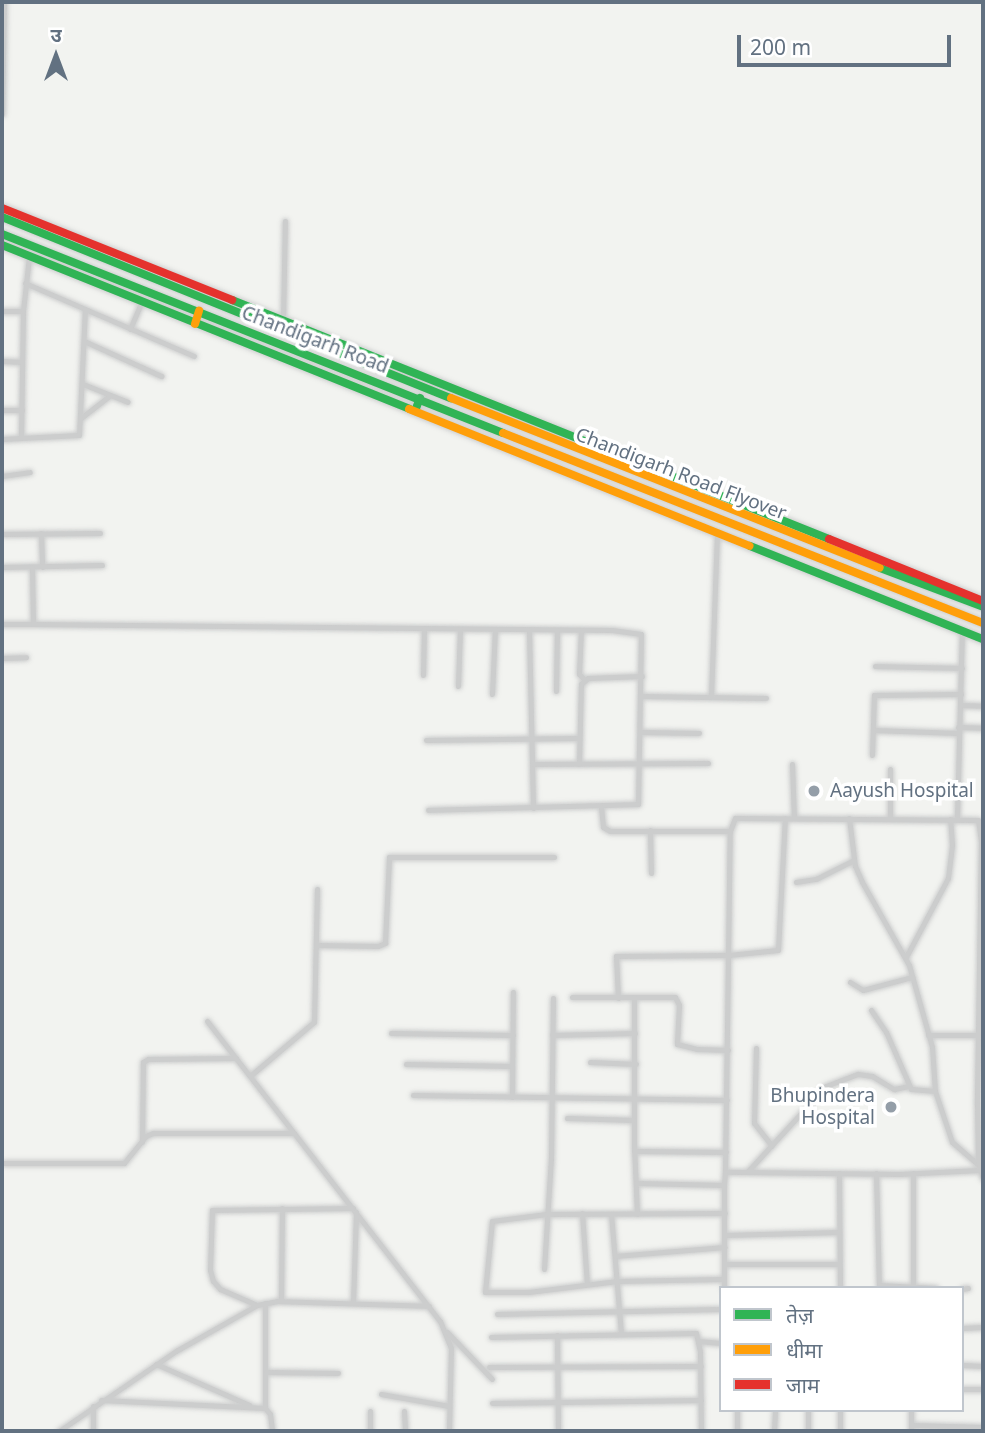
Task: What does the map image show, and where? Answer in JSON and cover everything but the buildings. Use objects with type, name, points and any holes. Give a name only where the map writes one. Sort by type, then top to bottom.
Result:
[{"type":"main road","points":[[2,208],[154,274],[282,321],[983,601]]},
{"type":"main road","points":[[2,217],[141,274],[154,274]]},
{"type":"main road","points":[[2,234],[199,311],[195,324]]},
{"type":"main road","points":[[2,245],[983,639]]},
{"type":"main road","name":"Chandigarh Road Flyover","points":[[154,274],[386,374],[737,514],[983,607]]},
{"type":"main road","name":"Chandigarh Road","points":[[199,311],[420,398]]},
{"type":"main road","points":[[369,367],[374,358]]},
{"type":"main road","points":[[415,411],[420,398]]},
{"type":"main road","name":"Chandigarh Road Flyover","points":[[420,398],[983,623]]},
{"type":"street","points":[[2,114],[4,2]]},
{"type":"street","points":[[282,321],[285,221]]},
{"type":"street","points":[[21,439],[23,311],[29,257]]},
{"type":"street","points":[[25,283],[194,356]]},
{"type":"street","points":[[130,329],[141,303]]},
{"type":"street","points":[[2,439],[75,437],[80,433],[85,309]]},
{"type":"street","points":[[2,311],[23,311]]},
{"type":"street","points":[[84,341],[161,376]]},
{"type":"street","points":[[2,360],[22,362]]},
{"type":"street","points":[[83,384],[128,402]]},
{"type":"street","points":[[82,418],[110,395]]},
{"type":"street","points":[[2,410],[22,410]]},
{"type":"street","points":[[2,476],[30,472]]},
{"type":"street","points":[[41,533],[42,567]]},
{"type":"street","points":[[2,534],[100,533]]},
{"type":"street","points":[[711,697],[718,533]]},
{"type":"street","points":[[2,567],[102,565]]},
{"type":"street","points":[[32,567],[33,624]]},
{"type":"street","points":[[2,624],[612,630],[641,634],[638,804],[428,810]]},
{"type":"street","points":[[423,675],[424,628]]},
{"type":"street","points":[[458,687],[460,629]]},
{"type":"street","points":[[492,694],[495,629]]},
{"type":"street","points":[[529,630],[533,808]]},
{"type":"street","points":[[556,691],[557,630]]},
{"type":"street","points":[[580,630],[579,674],[585,680]]},
{"type":"street","points":[[957,818],[962,631]]},
{"type":"street","points":[[2,658],[26,657]]},
{"type":"street","points":[[875,666],[962,668]]},
{"type":"street","points":[[579,764],[581,684],[585,680],[642,676]]},
{"type":"street","points":[[872,755],[874,695],[961,694]]},
{"type":"street","points":[[642,696],[766,698]]},
{"type":"street","points":[[960,705],[983,706]]},
{"type":"street","points":[[873,730],[983,728]]},
{"type":"street","points":[[640,732],[699,733]]},
{"type":"street","points":[[426,740],[578,738]]},
{"type":"street","points":[[532,764],[708,763]]},
{"type":"street","points":[[793,764],[794,818]]},
{"type":"street","points":[[890,769],[890,819]]},
{"type":"street","points":[[601,807],[603,827],[607,830],[730,831]]},
{"type":"street","points":[[724,1286],[730,831],[732,820],[738,817],[977,819],[982,831],[979,1168],[983,1178]]},
{"type":"street","points":[[618,998],[616,956],[729,955],[778,950],[785,818]]},
{"type":"street","points":[[849,818],[854,860],[866,891],[906,957],[928,1035],[935,1069],[934,1091],[952,1142],[979,1168]]},
{"type":"street","points":[[906,957],[948,878],[952,845],[950,819]]},
{"type":"street","points":[[650,830],[651,873]]},
{"type":"street","points":[[316,944],[378,946],[385,943],[389,857],[554,858]]},
{"type":"street","points":[[796,882],[810,881],[854,860]]},
{"type":"street","points":[[250,1076],[314,1022],[317,888]]},
{"type":"street","points":[[850,982],[861,990],[912,977]]},
{"type":"street","points":[[512,1097],[513,992]]},
{"type":"street","points":[[572,997],[675,998],[679,1005],[678,1045],[728,1050]]},
{"type":"street","points":[[634,997],[634,1150],[637,1214]]},
{"type":"street","points":[[544,1269],[553,998]]},
{"type":"street","points":[[871,1010],[886,1032],[909,1086],[914,1091],[934,1091]]},
{"type":"street","points":[[207,1021],[445,1330],[492,1379]]},
{"type":"street","points":[[391,1033],[513,1035]]},
{"type":"street","points":[[552,1035],[635,1033]]},
{"type":"street","points":[[928,1035],[979,1035]]},
{"type":"street","points":[[756,1048],[754,1123],[772,1146]]},
{"type":"street","points":[[142,1142],[143,1062],[148,1059],[236,1058]]},
{"type":"street","points":[[590,1062],[636,1063]]},
{"type":"street","points":[[406,1064],[512,1066]]},
{"type":"street","points":[[748,1171],[813,1098],[837,1081],[866,1074],[894,1088],[909,1086]]},
{"type":"street","points":[[413,1095],[551,1100],[727,1100]]},
{"type":"street","points":[[567,1118],[634,1120]]},
{"type":"street","points":[[4,1163],[124,1163],[153,1133],[295,1133]]},
{"type":"street","points":[[634,1150],[726,1152]]},
{"type":"street","points":[[725,1172],[913,1173],[979,1168]]},
{"type":"street","points":[[876,1172],[879,1286]]},
{"type":"street","points":[[839,1173],[840,1286]]},
{"type":"street","points":[[913,1173],[913,1286]]},
{"type":"street","points":[[636,1183],[724,1185]]},
{"type":"street","points":[[257,1305],[226,1292],[214,1281],[210,1270],[211,1213],[217,1208],[354,1210]]},
{"type":"street","points":[[281,1301],[282,1208]]},
{"type":"street","points":[[353,1303],[354,1210]]},
{"type":"street","points":[[724,1279],[617,1281],[529,1292],[485,1292],[492,1221],[547,1213],[725,1213]]},
{"type":"street","points":[[582,1213],[587,1283]]},
{"type":"street","points":[[611,1214],[621,1333]]},
{"type":"street","points":[[725,1235],[839,1232]]},
{"type":"street","points":[[615,1256],[725,1247]]},
{"type":"street","points":[[724,1264],[839,1264]]},
{"type":"street","points":[[59,1431],[156,1364],[257,1305],[281,1301],[429,1306]]},
{"type":"street","points":[[265,1303],[265,1408],[270,1414],[272,1431]]},
{"type":"street","points":[[497,1314],[719,1309]]},
{"type":"street","points":[[964,1328],[983,1327]]},
{"type":"street","points":[[445,1330],[452,1358],[449,1431]]},
{"type":"street","points":[[491,1337],[695,1332],[701,1366],[701,1431]]},
{"type":"street","points":[[557,1335],[558,1431]]},
{"type":"street","points":[[698,1341],[719,1343]]},
{"type":"street","points":[[156,1364],[252,1407]]},
{"type":"street","points":[[964,1365],[983,1366]]},
{"type":"street","points":[[489,1367],[701,1366]]},
{"type":"street","points":[[266,1372],[338,1373]]},
{"type":"street","points":[[964,1389],[983,1389]]},
{"type":"street","points":[[381,1394],[449,1406]]},
{"type":"street","points":[[101,1400],[265,1408]]},
{"type":"street","points":[[492,1403],[701,1400]]},
{"type":"street","points":[[93,1406],[93,1431]]},
{"type":"street","points":[[370,1411],[370,1431]]},
{"type":"street","points":[[404,1411],[405,1431]]},
{"type":"street","points":[[737,1412],[737,1431]]},
{"type":"street","points":[[774,1431],[775,1412]]},
{"type":"street","points":[[808,1412],[808,1431]]},
{"type":"street","points":[[839,1431],[841,1412]]},
{"type":"street","points":[[911,1428],[983,1427]]},
{"type":"traffic: fast","points":[[2,217],[451,398]]},
{"type":"traffic: fast","points":[[2,234],[503,433]]},
{"type":"traffic: fast","points":[[2,245],[409,409]]},
{"type":"traffic: fast","points":[[232,300],[829,539]]},
{"type":"traffic: fast","points":[[415,411],[420,398]]},
{"type":"traffic: fast","points":[[750,546],[983,639]]},
{"type":"traffic: fast","points":[[880,568],[983,607]]},
{"type":"traffic: slow","points":[[195,324],[199,311]]},
{"type":"traffic: slow","points":[[451,398],[880,568]]},
{"type":"traffic: slow","points":[[409,409],[750,546]]},
{"type":"traffic: slow","points":[[503,433],[983,623]]},
{"type":"traffic: jam","points":[[2,208],[232,300]]},
{"type":"traffic: jam","points":[[829,539],[983,601]]},
{"type":"place","name":"Aayush Hospital","points":[[814,791]]},
{"type":"place","name":"Bhupindera Hospital","points":[[891,1107]]}]
